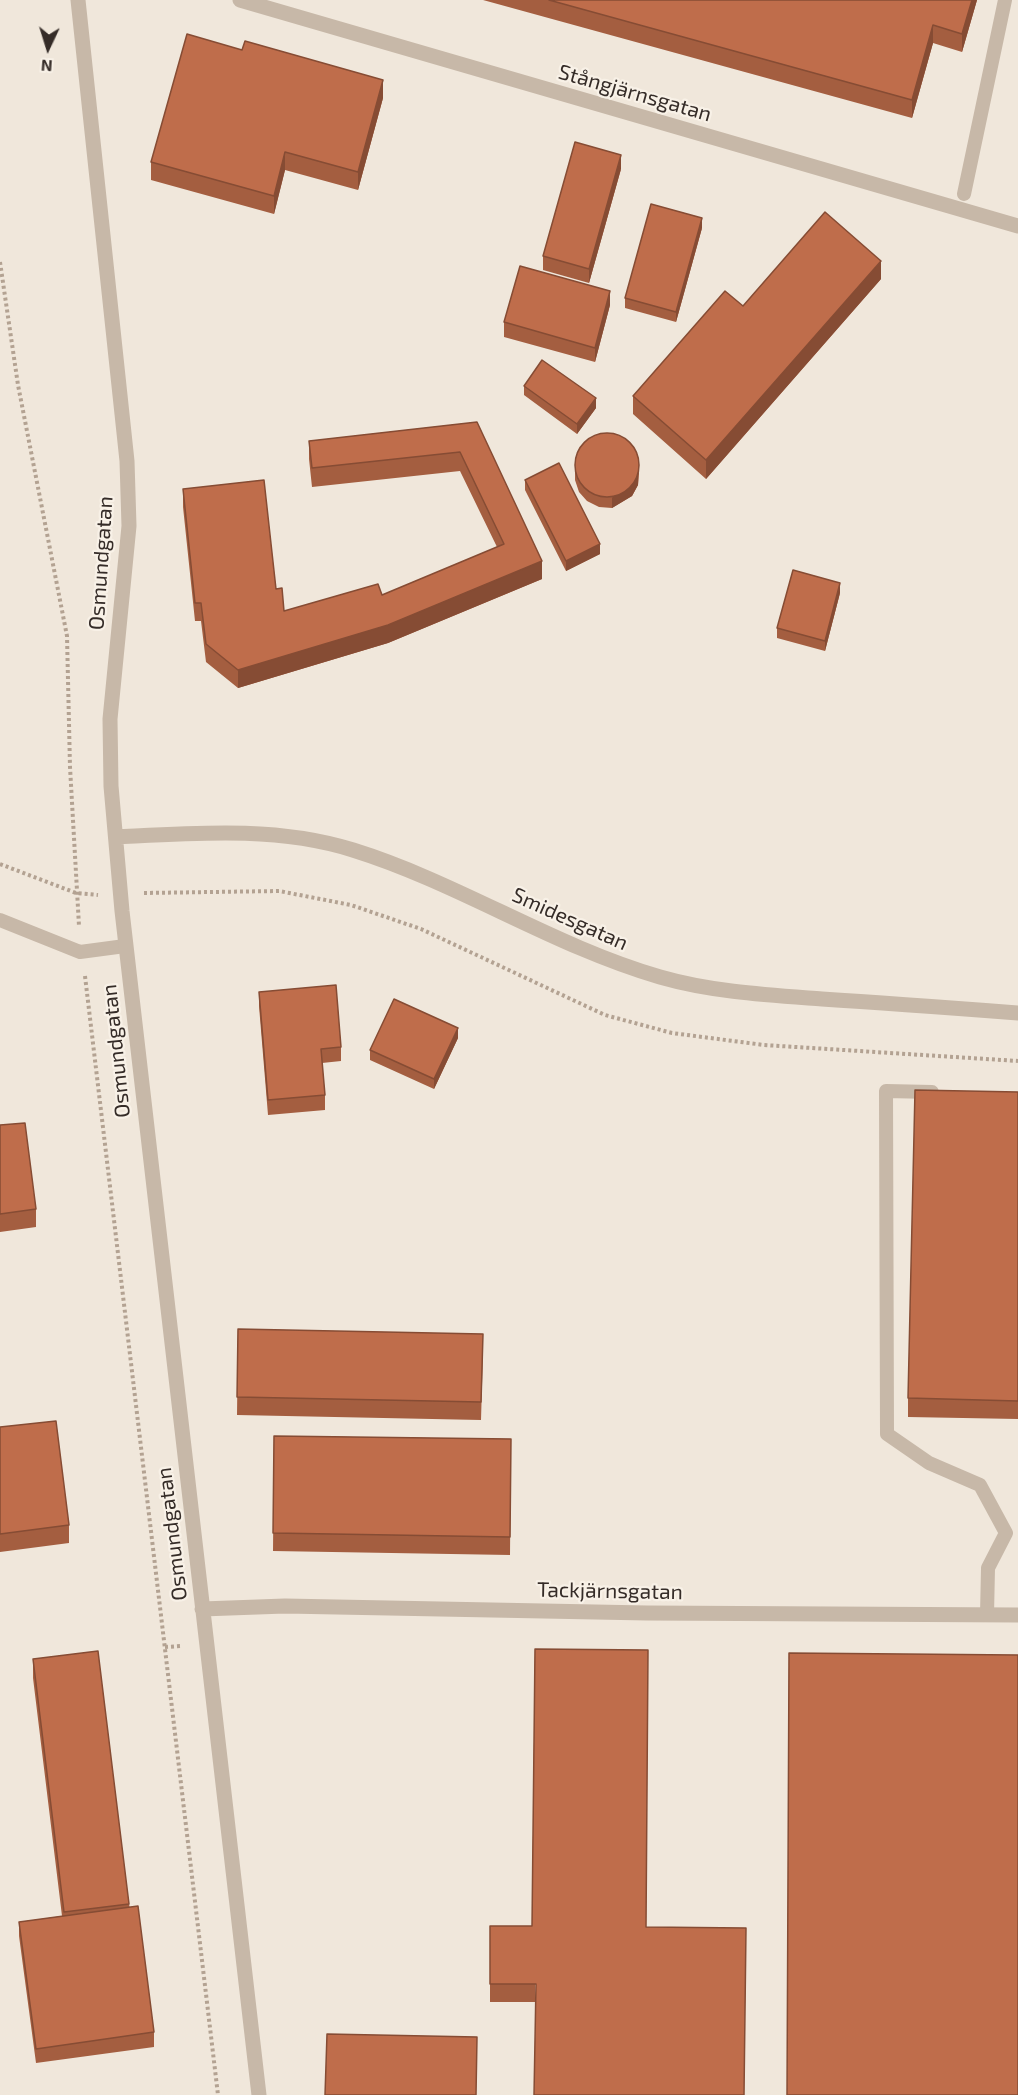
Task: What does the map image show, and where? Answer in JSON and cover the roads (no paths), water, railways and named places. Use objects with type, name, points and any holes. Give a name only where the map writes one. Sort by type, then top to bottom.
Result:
[{"type":"street","name":"Osmundgatan","points":[[78,0],[128,461],[129,526],[110,719],[120,894],[259,2095]]},
{"type":"street","name":"Stångjärnsgatan","points":[[240,0],[1018,226]]},
{"type":"street","name":"Smidesgatan","points":[[116,837],[240,833],[287,837],[350,849],[415,872],[616,964],[663,978],[716,989],[1018,1012]]},
{"type":"street","name":"Tackjärnsgatan","points":[[202,1609],[285,1606],[635,1613],[1018,1615]]},
{"type":"lane","points":[[964,194],[1005,0]]},
{"type":"lane","points":[[0,920],[82,952],[125,946]]},
{"type":"lane","points":[[941,1093],[886,1090],[887,1434],[929,1463],[980,1485],[1012,1533],[988,1568],[987,1615]]}]
